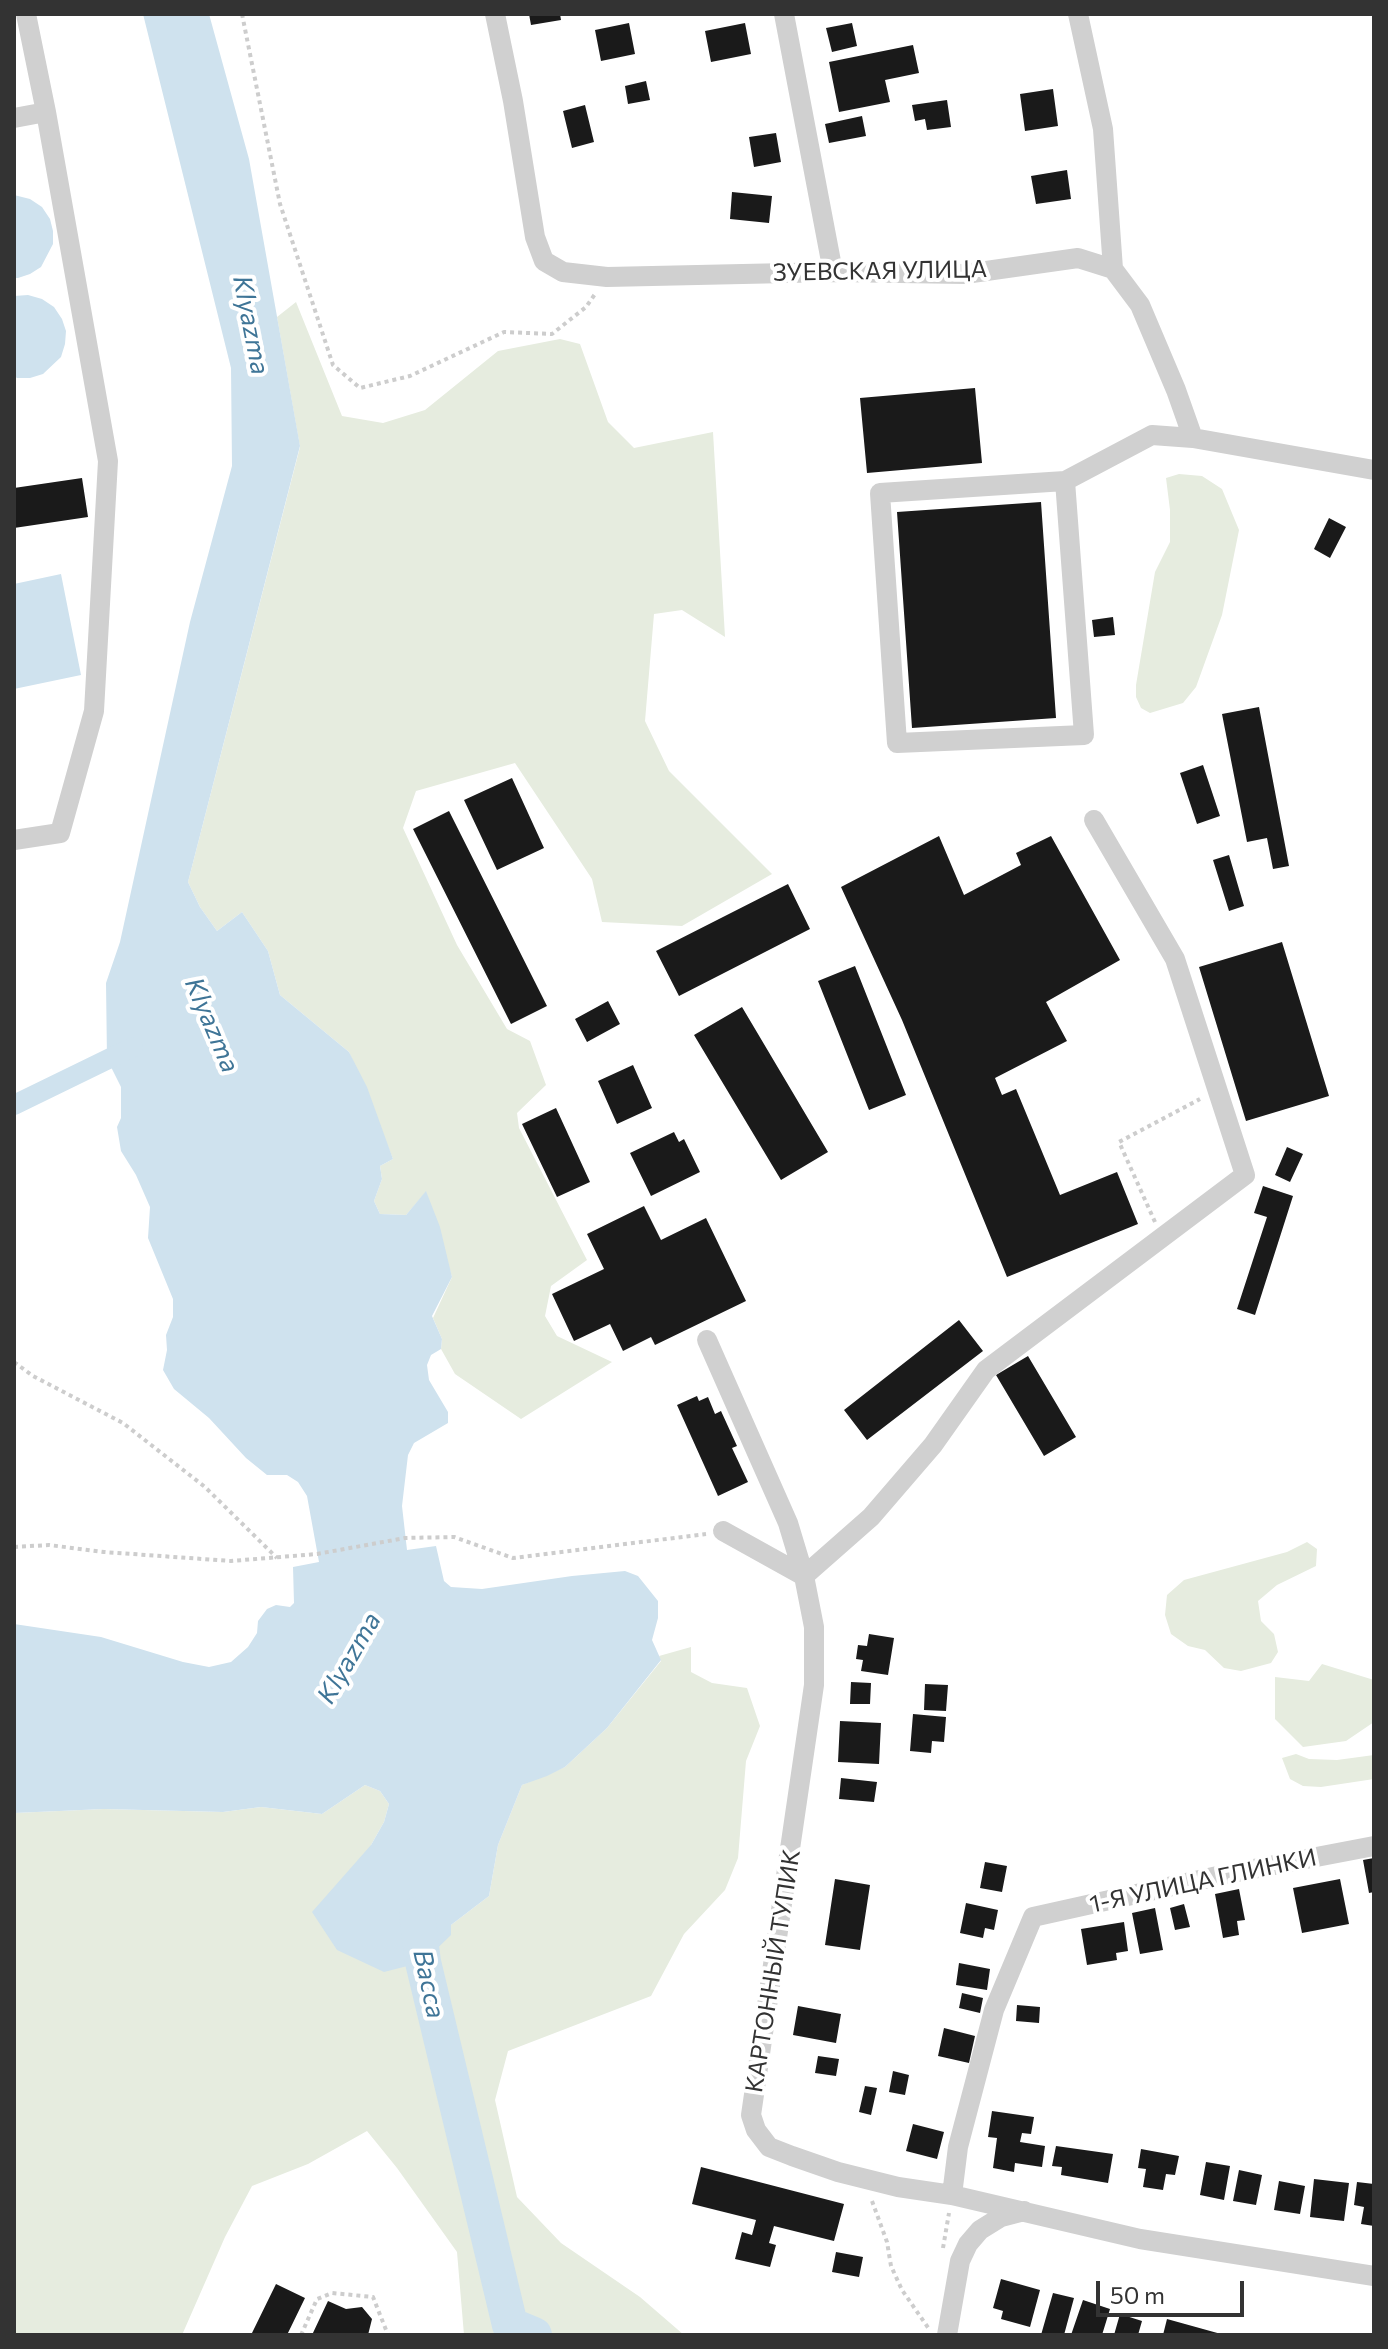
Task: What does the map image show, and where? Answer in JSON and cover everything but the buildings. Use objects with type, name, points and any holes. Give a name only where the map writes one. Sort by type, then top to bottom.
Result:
[{"type":"street","points":[[14,840],[60,833],[94,711],[108,461],[26,14]]},
{"type":"street","name":"ЗУЕВСКАЯ УЛИЦА","points":[[495,14],[535,237],[544,261],[563,272],[607,277],[833,272],[965,274],[1078,258],[1113,269]]},
{"type":"street","points":[[784,14],[833,272]]},
{"type":"street","points":[[1078,14],[1103,129],[1113,269],[1140,305],[1193,438]]},
{"type":"street","points":[[14,118],[46,112]]},
{"type":"street","points":[[1065,481],[1084,735],[897,743],[880,493],[1065,481],[1152,435],[1193,438],[1374,470]]},
{"type":"street","points":[[723,1531],[804,1576],[871,1517],[933,1445],[986,1370],[1245,1175],[1175,959],[1094,820]]},
{"type":"street","name":"КАРТОННЫЙ ТУПИК","points":[[707,1340],[788,1523],[804,1576],[814,1627],[814,1685],[802,1781],[751,2115],[756,2130],[769,2147],[898,2187],[952,2195],[1140,2239],[1374,2276]]},
{"type":"street","name":"1-Я УЛИЦА ГЛИНКИ","points":[[952,2195],[958,2147],[994,2010],[1033,1917],[1222,1875],[1374,1846]]},
{"type":"street","points":[[938,2332],[968,2244],[980,2230],[1001,2217],[1024,2211]]},
{"type":"path","points":[[242,14],[280,204],[333,365],[360,388],[410,376],[504,332],[552,334],[586,307],[607,277]]},
{"type":"path","points":[[1162,1239],[1119,1142],[1217,1090]]},
{"type":"path","points":[[14,1362],[33,1376],[123,1423],[205,1487],[277,1558]]},
{"type":"path","points":[[14,1547],[49,1545],[231,1561],[277,1558],[405,1538],[454,1537],[513,1558],[723,1531]]},
{"type":"path","points":[[862,2177],[881,2221],[896,2278],[938,2332]]},
{"type":"path","points":[[301,2335],[317,2299],[332,2293],[373,2297],[388,2335]]},
{"type":"shaded area","points":[[296,302],[342,416],[383,423],[425,410],[498,351],[560,339],[580,344],[608,422],[634,448],[713,432],[725,637],[682,610],[654,614],[645,721],[669,771],[772,874],[682,926],[602,922],[592,879],[515,763],[416,791],[403,828],[457,945],[507,1029],[530,1041],[546,1085],[517,1113],[519,1128],[587,1260],[551,1286],[545,1316],[557,1336],[612,1362],[521,1419],[455,1374],[441,1349],[442,1339],[433,1318],[452,1277],[426,1192],[406,1215],[380,1214],[374,1201],[382,1179],[380,1166],[393,1159],[349,1052],[280,995],[268,951],[242,912],[217,931],[200,907],[188,882],[300,447],[277,317]]},
{"type":"shaded area","points":[[1179,474],[1202,476],[1222,489],[1239,530],[1222,615],[1196,687],[1183,703],[1150,713],[1141,708],[1136,697],[1136,685],[1155,572],[1170,542],[1166,478]]},
{"type":"shaded area","points":[[1307,1542],[1317,1549],[1316,1566],[1277,1585],[1258,1601],[1261,1621],[1274,1634],[1278,1652],[1271,1663],[1241,1671],[1224,1668],[1205,1650],[1188,1646],[1171,1634],[1165,1615],[1167,1595],[1184,1580],[1287,1552]]},
{"type":"shaded area","points":[[691,1647],[691,1672],[712,1683],[747,1688],[760,1726],[746,1761],[738,1858],[725,1890],[684,1934],[651,1996],[508,2051],[495,2100],[517,2197],[561,2243],[640,2297],[684,2335],[464,2335],[457,2252],[367,2131],[308,2164],[252,2186],[225,2237],[182,2335],[14,2335],[14,1813],[104,1809],[223,1812],[261,1807],[322,1814],[365,1785],[380,1791],[389,1804],[384,1822],[371,1845],[451,1925],[489,1896],[498,1845],[522,1785],[565,1767],[607,1728],[661,1661],[659,1656]]},
{"type":"shaded area","points":[[1322,1664],[1374,1680],[1374,1722],[1346,1741],[1303,1747],[1275,1719],[1275,1677],[1309,1681]]},
{"type":"shaded area","points":[[1296,1754],[1309,1759],[1337,1760],[1374,1755],[1374,1779],[1321,1787],[1303,1786],[1290,1779],[1282,1758]]},
{"type":"water","name":"Klyazma","points":[[143,14],[209,14],[249,159],[300,446],[188,882],[200,907],[217,931],[242,912],[268,951],[280,995],[349,1052],[367,1087],[393,1159],[380,1166],[382,1179],[374,1201],[380,1214],[406,1215],[426,1191],[440,1227],[452,1277],[432,1316],[442,1339],[441,1349],[431,1355],[427,1365],[429,1380],[448,1412],[448,1423],[414,1443],[408,1455],[402,1506],[407,1550],[436,1546],[444,1581],[451,1587],[482,1589],[625,1571],[638,1576],[658,1601],[658,1618],[652,1640],[661,1660],[607,1728],[565,1767],[522,1785],[498,1845],[489,1896],[451,1925],[451,1935],[423,1962],[384,1972],[337,1950],[312,1912],[371,1845],[384,1822],[389,1804],[380,1791],[365,1785],[322,1814],[261,1807],[223,1812],[104,1809],[14,1813],[14,1624],[101,1637],[209,1667],[231,1662],[248,1647],[257,1633],[258,1621],[267,1609],[276,1605],[290,1607],[294,1603],[293,1567],[319,1562],[307,1496],[298,1482],[287,1475],[267,1475],[246,1458],[209,1418],[174,1389],[163,1370],[166,1335],[173,1317],[173,1299],[148,1238],[150,1207],[121,1151],[117,1127],[121,1118],[121,1087],[107,1059],[106,983],[120,942],[190,622],[232,466],[231,368]]},
{"type":"water","points":[[14,195],[30,199],[42,207],[53,231],[53,244],[41,267],[18,278],[14,278]]},
{"type":"water","points":[[28,295],[54,307],[66,331],[65,344],[61,357],[43,374],[17,378],[14,376],[14,296]]},
{"type":"water","points":[[61,574],[81,675],[14,689],[14,584]]},
{"type":"waterway","points":[[14,1105],[133,1047]]},
{"type":"waterway","name":"Васса","points":[[417,1915],[423,1962],[510,2325],[534,2335]]}]
